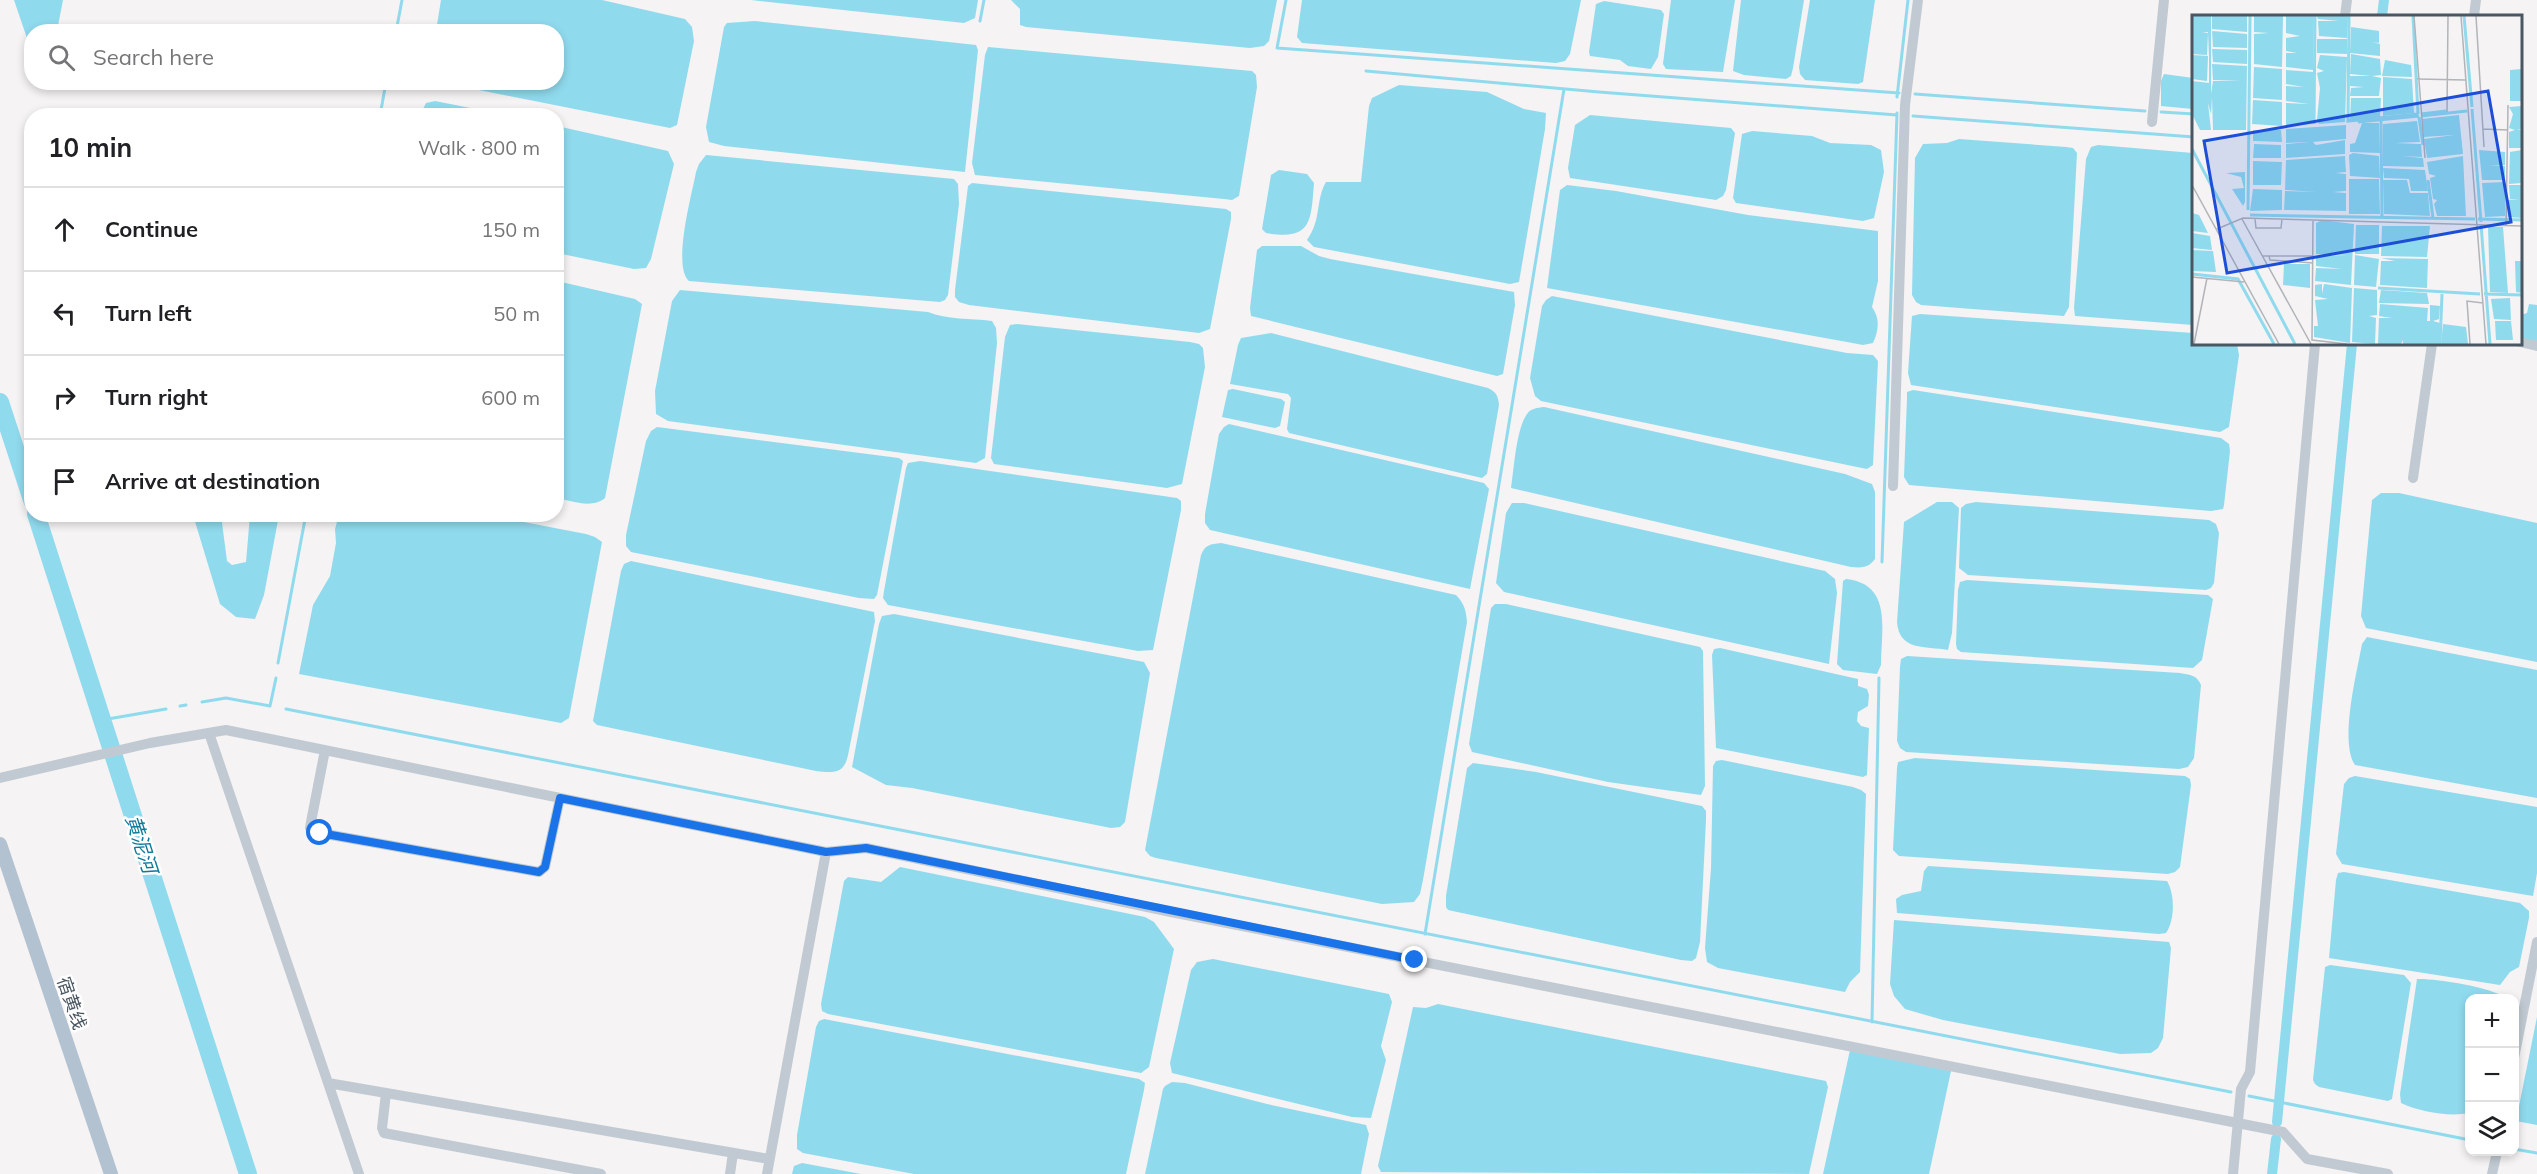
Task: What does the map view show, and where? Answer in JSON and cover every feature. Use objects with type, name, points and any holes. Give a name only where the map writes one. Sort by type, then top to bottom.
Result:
[{"type":"main road","name":"宿黄线","points":[[0,844],[111,1174]]},
{"type":"street","points":[[1893,486],[1905,105],[1918,0]]},
{"type":"street","points":[[2152,122],[2164,0]]},
{"type":"street","points":[[2345,15],[2347,0]]},
{"type":"street","points":[[2474,15],[2476,0]]},
{"type":"street","points":[[2522,342],[2537,346]]},
{"type":"street","points":[[2233,1174],[2241,1089],[2250,1072],[2315,345]]},
{"type":"street","points":[[2413,478],[2432,345]]},
{"type":"street","points":[[0,778],[150,743],[226,730],[826,852],[866,848],[1183,914],[2283,1132],[2307,1159],[2388,1174]]},
{"type":"street","points":[[209,733],[359,1174]]},
{"type":"street","points":[[325,750],[310,822],[310,828],[320,833],[539,872],[545,867],[560,798]]},
{"type":"street","points":[[767,1174],[826,852]]},
{"type":"street","points":[[2516,1048],[2537,942]]},
{"type":"street","points":[[328,1083],[770,1159]]},
{"type":"street","points":[[386,1094],[382,1128],[384,1133],[600,1174]]},
{"type":"street","points":[[730,1174],[733,1153]]},
{"type":"street","points":[[2492,1174],[2496,1156]]},
{"type":"water","points":[[14,0],[63,0],[58,24],[24,24],[24,29]]},
{"type":"water","points":[[441,0],[602,0],[685,19],[692,27],[694,41],[677,125],[670,128],[479,90],[564,90],[564,24],[437,24]]},
{"type":"water","points":[[751,0],[978,0],[975,18],[964,23]]},
{"type":"water","points":[[1011,0],[1277,0],[1269,41],[1264,46],[1250,48],[1026,27],[1020,25],[1020,9]]},
{"type":"water","points":[[1302,0],[1581,0],[1570,54],[1565,61],[1556,63],[1302,43],[1297,37]]},
{"type":"water","points":[[1671,0],[1735,0],[1723,72],[1666,69],[1663,64]]},
{"type":"water","points":[[1741,0],[1804,0],[1791,76],[1786,79],[1744,75],[1733,71]]},
{"type":"water","points":[[1810,0],[1875,0],[1863,82],[1858,84],[1805,80],[1800,74],[1799,67]]},
{"type":"water","points":[[1604,1],[1661,10],[1664,14],[1658,57],[1651,69],[1628,66],[1620,60],[1590,56],[1596,4]]},
{"type":"water","points":[[755,21],[976,45],[978,50],[965,172],[724,146],[709,142],[706,127],[724,27],[727,23]]},
{"type":"water","points":[[988,47],[1252,71],[1256,75],[1257,87],[1239,196],[1232,200],[975,175],[972,163],[985,55]]},
{"type":"water","points":[[2164,74],[2192,78],[2192,109],[2161,106],[2161,81]]},
{"type":"water","points":[[1399,85],[1487,92],[1524,109],[1546,113],[1519,282],[1510,284],[1314,247],[1307,240],[1315,225],[1320,196],[1326,182],[1361,182],[1369,106],[1372,98]]},
{"type":"water","points":[[435,101],[470,108],[424,108],[426,103]]},
{"type":"water","points":[[1590,115],[1731,128],[1735,133],[1726,190],[1723,196],[1716,200],[1570,178],[1568,168],[1575,125]]},
{"type":"water","points":[[564,128],[668,151],[674,164],[651,259],[646,268],[634,269],[564,254]]},
{"type":"water","points":[[1752,131],[1812,136],[1830,143],[1871,145],[1881,150],[1884,172],[1874,218],[1863,221],[1736,203],[1733,198],[1742,134]]},
{"type":"water","points":[[1959,139],[2066,147],[2073,148],[2077,153],[2069,307],[2064,316],[1921,305],[1916,302],[1912,295],[1915,158],[1923,144],[1947,143]]},
{"type":"water","points":[[2098,145],[2192,153],[2192,325],[2075,316],[2086,159],[2091,147]]},
{"type":"water","points":[[706,155],[954,179],[958,184],[959,204],[948,295],[940,302],[689,281],[684,273],[682,261],[685,229],[696,172]]},
{"type":"water","points":[[1279,170],[1307,174],[1314,183],[1310,218],[1301,231],[1292,234],[1266,233],[1262,229],[1271,175]]},
{"type":"water","points":[[972,183],[1226,209],[1231,212],[1210,329],[1199,333],[959,302],[955,297],[955,290],[968,186]]},
{"type":"water","points":[[1567,185],[1616,191],[1748,215],[1878,231],[1878,281],[1872,307],[1878,324],[1873,343],[1863,345],[1547,288],[1560,190]]},
{"type":"water","points":[[1262,246],[1301,246],[1330,259],[1514,292],[1515,305],[1503,374],[1497,376],[1251,316],[1257,250]]},
{"type":"water","points":[[564,283],[635,299],[642,304],[605,498],[594,503],[564,499]]},
{"type":"water","points":[[680,290],[928,312],[951,318],[992,321],[996,328],[997,343],[985,458],[976,463],[668,421],[656,414],[655,391],[672,301]]},
{"type":"water","points":[[1552,296],[1847,353],[1873,355],[1878,361],[1873,465],[1867,469],[1541,401],[1535,396],[1530,378],[1542,306]]},
{"type":"water","points":[[2529,304],[2537,305],[2537,342],[2522,339],[2522,315],[2527,313]]},
{"type":"water","points":[[1920,314],[2192,333],[2192,345],[2237,345],[2239,355],[2229,427],[2220,432],[1911,385],[1908,373],[1912,316]]},
{"type":"water","points":[[1010,325],[1199,344],[1203,348],[1205,367],[1182,484],[1167,488],[994,464],[991,458],[1005,337]]},
{"type":"water","points":[[1271,333],[1491,389],[1496,394],[1499,405],[1487,474],[1482,478],[1289,433],[1287,429],[1291,398],[1288,394],[1230,384],[1241,338]]},
{"type":"water","points":[[1233,389],[1281,399],[1285,402],[1280,426],[1275,428],[1222,417],[1228,390]]},
{"type":"water","points":[[1913,390],[2221,438],[2229,444],[2230,451],[2223,509],[2211,511],[1909,485],[1904,477],[1907,392]]},
{"type":"water","points":[[1544,407],[1845,474],[1872,484],[1875,492],[1875,559],[1864,567],[1851,567],[1511,488],[1523,421],[1530,411]]},
{"type":"water","points":[[1229,424],[1484,483],[1489,489],[1470,589],[1210,530],[1205,523],[1205,514],[1219,434]]},
{"type":"water","points":[[657,427],[899,458],[903,461],[877,595],[874,599],[859,598],[631,552],[626,546],[626,535],[646,441],[651,431]]},
{"type":"water","points":[[920,461],[1177,498],[1181,501],[1153,650],[1138,651],[888,605],[883,598],[906,468],[908,463]]},
{"type":"water","points":[[2381,493],[2399,493],[2537,523],[2537,662],[2366,628],[2361,616],[2372,500]]},
{"type":"water","points":[[1937,502],[1952,502],[1959,508],[1952,633],[1948,650],[1908,643],[1899,631],[1897,622],[1904,522]]},
{"type":"water","points":[[1976,502],[2209,520],[2216,524],[2219,533],[2214,583],[2206,590],[1968,575],[1959,568],[1961,508],[1966,504]]},
{"type":"water","points":[[1512,503],[1524,503],[1825,571],[1835,579],[1837,593],[1829,664],[1504,592],[1496,583],[1506,513]]},
{"type":"water","points":[[195,522],[222,522],[227,561],[232,565],[246,562],[249,522],[278,522],[264,595],[255,619],[236,617],[220,604]]},
{"type":"water","points":[[337,522],[523,522],[586,534],[602,542],[569,718],[561,723],[299,674],[313,605],[330,576],[336,543]]},
{"type":"water","points":[[1221,543],[1456,595],[1463,604],[1467,622],[1423,880],[1420,894],[1414,902],[1382,904],[1156,858],[1150,856],[1145,850],[1201,555],[1208,546]]},
{"type":"water","points":[[631,561],[874,612],[875,621],[844,766],[833,772],[816,771],[597,725],[593,721],[621,571],[624,564]]},
{"type":"water","points":[[1846,579],[1861,583],[1878,599],[1882,624],[1881,665],[1877,674],[1843,670],[1837,664],[1843,581]]},
{"type":"water","points":[[1967,580],[2208,595],[2213,599],[2202,660],[2193,668],[1961,652],[1957,649],[1956,644],[1958,590],[1960,582]]},
{"type":"water","points":[[1495,604],[1506,604],[1700,647],[1703,651],[1705,786],[1701,795],[1608,782],[1472,752],[1469,744],[1491,608]]},
{"type":"water","points":[[894,614],[1144,662],[1150,673],[1125,822],[1120,827],[1111,828],[912,788],[886,785],[852,767],[879,624],[882,616]]},
{"type":"water","points":[[2367,637],[2537,670],[2537,798],[2355,765],[2351,754],[2349,724],[2362,644]]},
{"type":"water","points":[[1720,648],[1858,679],[1858,686],[1867,689],[1869,695],[1868,706],[1858,712],[1857,721],[1861,726],[1869,728],[1867,775],[1863,777],[1716,748],[1712,655],[1714,649]]},
{"type":"water","points":[[1907,656],[2180,673],[2193,676],[2201,685],[2194,758],[2188,767],[2179,769],[1906,752],[1900,748],[1897,741],[1900,667],[1901,659]]},
{"type":"water","points":[[1915,758],[2185,776],[2190,779],[2191,785],[2180,867],[2168,874],[1899,856],[1893,850],[1897,768],[1898,762]]},
{"type":"water","points":[[1722,760],[1853,787],[1866,794],[1860,972],[1850,982],[1845,992],[1718,968],[1707,962],[1705,948],[1711,868],[1713,766],[1716,761]]},
{"type":"water","points":[[1473,763],[1536,772],[1702,806],[1706,811],[1706,820],[1700,942],[1696,958],[1692,961],[1681,960],[1448,910],[1446,896],[1467,768]]},
{"type":"water","points":[[2355,776],[2537,807],[2537,873],[2533,896],[2342,864],[2336,854],[2344,784],[2349,778]]},
{"type":"water","points":[[1928,866],[2167,881],[2173,900],[2171,921],[2166,933],[2159,934],[1897,913],[1896,899],[1902,895],[1921,891],[1924,871]]},
{"type":"water","points":[[900,867],[1145,917],[1154,922],[1174,949],[1149,1067],[1141,1073],[828,1014],[822,1011],[821,1004],[844,881],[848,877],[881,882]]},
{"type":"water","points":[[2344,872],[2520,903],[2529,911],[2529,918],[2519,967],[2510,972],[2500,985],[2329,958],[2336,880],[2338,873]]},
{"type":"water","points":[[1894,920],[2169,942],[2171,948],[2163,1038],[2158,1048],[2151,1053],[2120,1054],[1943,1020],[1905,1009],[1894,996],[1890,984]]},
{"type":"water","points":[[1213,959],[1389,994],[1392,1002],[1381,1046],[1386,1060],[1371,1118],[1352,1117],[1172,1073],[1170,1063],[1191,970],[1197,962]]},
{"type":"water","points":[[2330,965],[2404,975],[2411,983],[2392,1099],[2388,1101],[2319,1087],[2313,1080],[2325,967]]},
{"type":"water","points":[[2417,979],[2448,982],[2498,994],[2465,994],[2465,1113],[2435,1113],[2417,1109],[2401,1103],[2400,1094]]},
{"type":"water","points":[[1438,1004],[1826,1081],[1828,1087],[1809,1174],[1381,1172],[1378,1166],[1413,1007],[1426,1008]]},
{"type":"water","points":[[2537,1017],[2537,1125],[2519,1122],[2519,1106]]},
{"type":"water","points":[[824,1019],[1139,1079],[1145,1083],[1126,1174],[914,1174],[803,1153],[797,1149],[797,1135],[816,1027],[819,1021]]},
{"type":"water","points":[[1850,1050],[1951,1071],[1929,1174],[1823,1174]]},
{"type":"water","points":[[1172,1082],[1185,1083],[1267,1104],[1366,1125],[1369,1134],[1361,1174],[1145,1174],[1163,1089]]},
{"type":"water","points":[[802,1163],[861,1174],[792,1174],[794,1166]]},
{"type":"waterway","points":[[398,24],[402,0]]},
{"type":"waterway","points":[[980,21],[984,0]]},
{"type":"waterway","points":[[1286,0],[1277,48],[1899,93]]},
{"type":"waterway","points":[[1897,97],[1908,0]]},
{"type":"waterway","points":[[2382,15],[2384,0]]},
{"type":"waterway","points":[[1366,71],[1897,115]]},
{"type":"waterway","points":[[1425,934],[1564,89]]},
{"type":"waterway","points":[[381,108],[385,90]]},
{"type":"waterway","points":[[1915,94],[2145,111]]},
{"type":"waterway","points":[[2161,112],[2192,114]]},
{"type":"waterway","points":[[1882,562],[1897,113]]},
{"type":"waterway","points":[[1913,116],[2192,137]]},
{"type":"waterway","points":[[2277,1122],[2352,345]]},
{"type":"waterway","name":"黄泥河","points":[[0,402],[24,476]]},
{"type":"waterway","name":"黄泥河","points":[[39,522],[248,1174]]},
{"type":"waterway","points":[[278,663],[304,522]]},
{"type":"waterway","points":[[202,702],[226,698],[270,706],[276,678]]},
{"type":"waterway","points":[[1872,1022],[1879,678]]},
{"type":"waterway","points":[[180,706],[186,705]]},
{"type":"waterway","points":[[102,720],[166,709]]},
{"type":"waterway","points":[[286,709],[2231,1092]]},
{"type":"waterway","points":[[2249,1096],[2465,1139]]},
{"type":"waterway","points":[[2272,1174],[2276,1139]]},
{"type":"waterway","points":[[2519,1150],[2537,1153]]},
{"type":"route","points":[[320,833],[539,872],[545,867],[560,798],[826,852],[866,848],[1415,960]]}]
